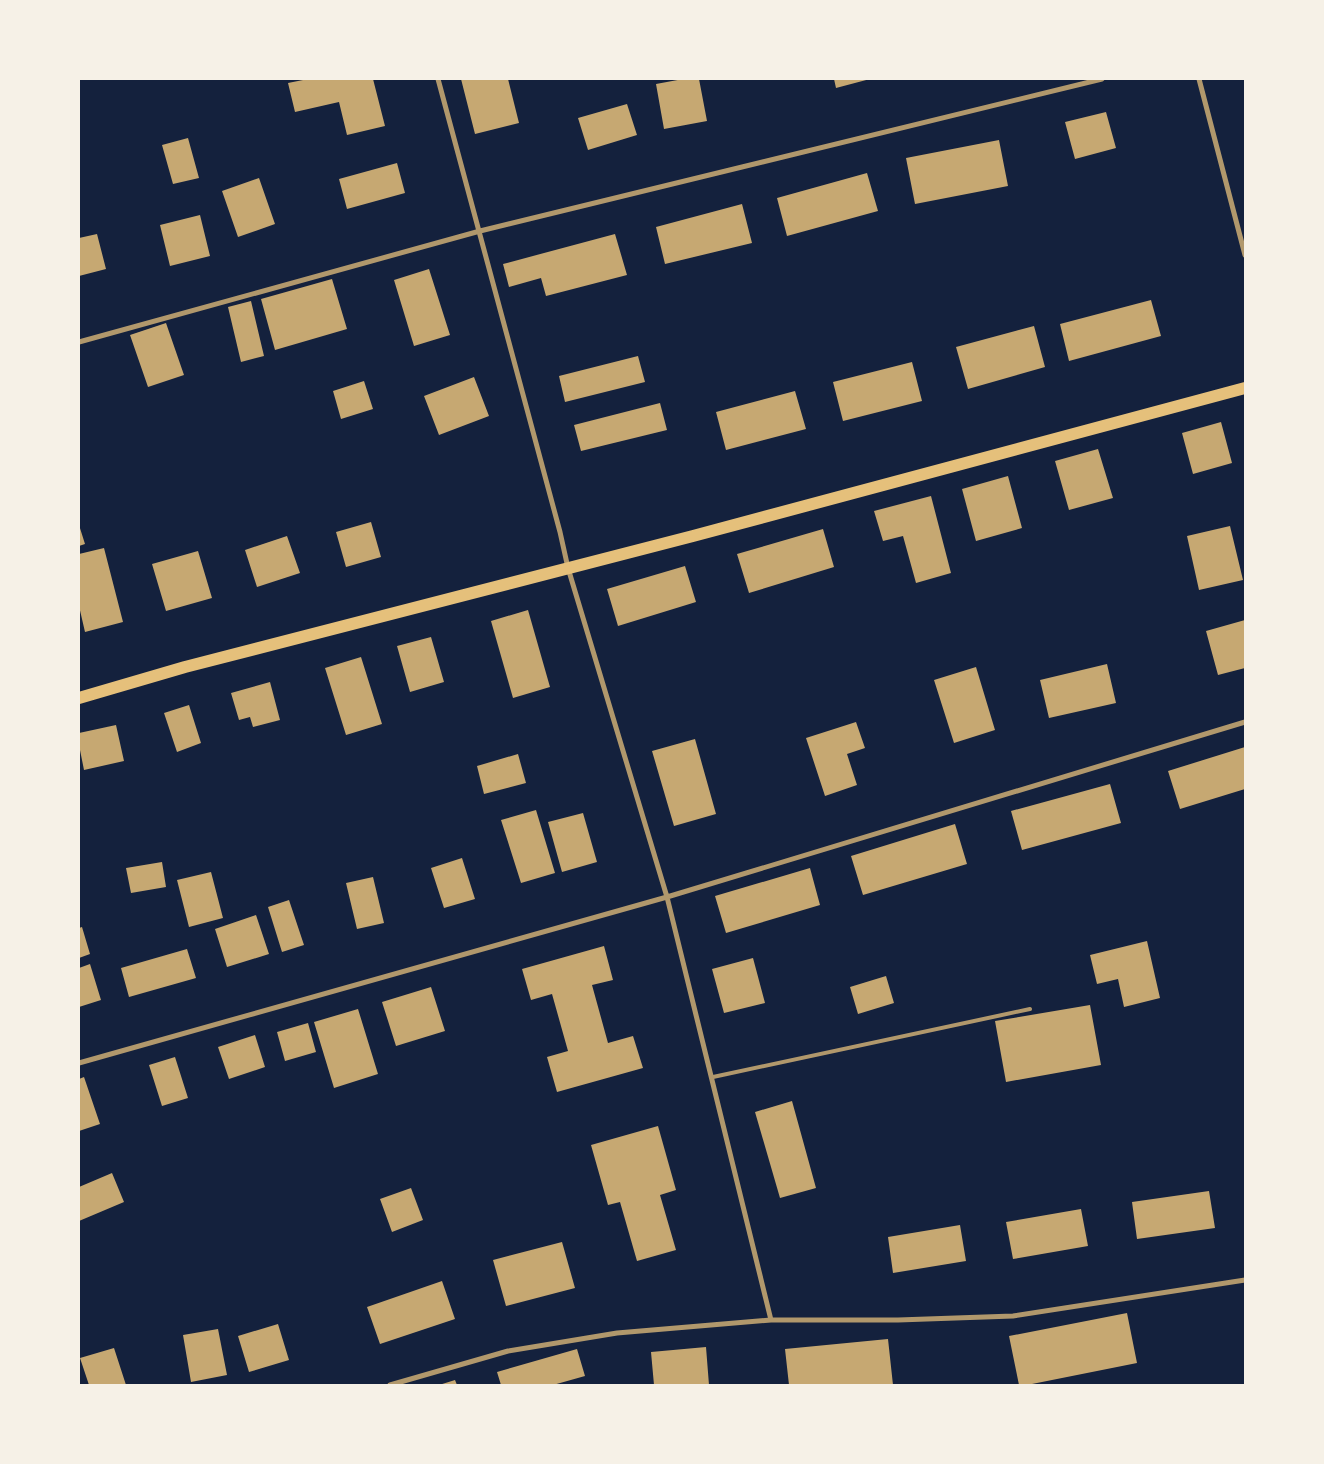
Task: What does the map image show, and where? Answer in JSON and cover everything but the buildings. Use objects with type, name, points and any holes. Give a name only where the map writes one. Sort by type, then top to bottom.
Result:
[{"type":"main road","points":[[79,698],[185,667],[568,568],[1245,388]]},
{"type":"street","points":[[438,79],[558,523],[568,568],[667,898],[713,1077],[771,1320]]},
{"type":"street","points":[[79,342],[480,231],[1102,79]]},
{"type":"street","points":[[1199,79],[1245,255]]},
{"type":"street","points":[[79,1063],[667,898],[1245,722]]},
{"type":"street","points":[[390,1385],[508,1351],[617,1333],[771,1320],[898,1320],[1013,1316],[1245,1280]]},
{"type":"lane","points":[[713,1077],[1030,1008]]}]
